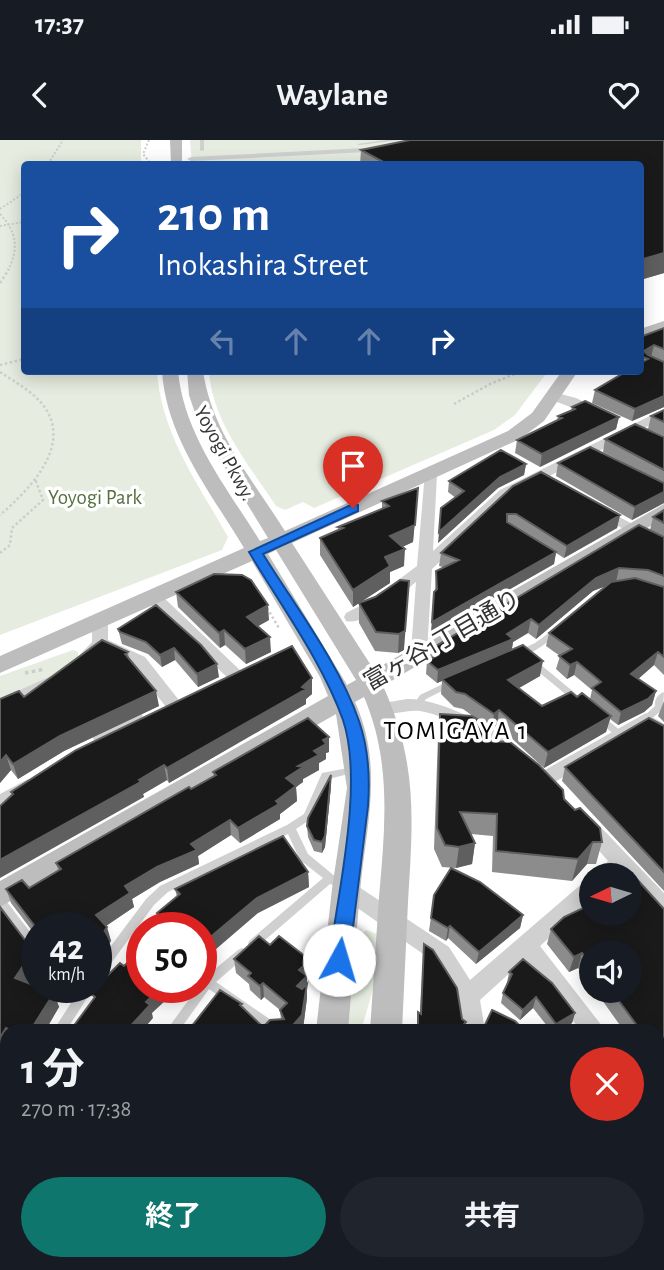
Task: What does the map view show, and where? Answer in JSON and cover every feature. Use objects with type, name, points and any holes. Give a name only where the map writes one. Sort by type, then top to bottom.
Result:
[{"type":"main road","points":[[176,140],[177,161]]},
{"type":"main road","points":[[644,334],[664,326]]},
{"type":"main road","name":"Yoyogi Pkwy.","points":[[170,375],[172,397],[183,430],[342,698],[351,721],[359,770],[359,806],[338,884],[332,1024]]},
{"type":"main road","name":"Yoyogi Pkwy.","points":[[196,375],[198,395],[208,425],[370,683],[383,708],[393,740],[399,777],[400,816],[386,1024]]},
{"type":"main road","points":[[0,657],[100,633],[154,598],[280,540],[430,475],[497,451],[532,422],[567,375]]},
{"type":"main road","name":"富ヶ谷1丁目通り","points":[[0,895],[370,683],[562,563],[664,510]]},
{"type":"main road","points":[[0,665],[31,650]]},
{"type":"street","points":[[191,159],[352,152],[400,143]]},
{"type":"street","points":[[553,396],[572,401],[628,426]]},
{"type":"street","points":[[352,617],[376,605],[426,566],[496,500],[593,455],[628,426],[664,413]]},
{"type":"street","points":[[522,465],[546,479]]},
{"type":"street","points":[[419,652],[430,475]]},
{"type":"street","points":[[587,503],[664,547]]},
{"type":"street","points":[[154,598],[237,678]]},
{"type":"street","points":[[0,706],[36,691],[66,672],[100,633],[139,661],[165,708],[98,741]]},
{"type":"street","points":[[383,708],[418,704],[461,721],[518,758],[565,802],[664,907]]},
{"type":"street","points":[[543,780],[646,719],[664,734]]},
{"type":"street","points":[[0,807],[5,800],[41,778]]},
{"type":"street","points":[[338,884],[393,918],[441,954],[468,996],[473,1024]]},
{"type":"street","points":[[468,996],[579,898]]},
{"type":"street","points":[[526,944],[589,1024]]},
{"type":"lane","points":[[202,140],[202,150]]},
{"type":"lane","points":[[359,144],[400,143]]},
{"type":"lane","points":[[509,658],[538,645],[561,626]]},
{"type":"lane","points":[[521,653],[620,735]]},
{"type":"lane","points":[[418,704],[422,697],[460,678]]},
{"type":"lane","points":[[646,719],[660,707],[659,701],[664,695]]},
{"type":"lane","points":[[112,953],[150,902],[164,889],[290,828],[308,816],[325,775],[359,770]]},
{"type":"lane","points":[[217,975],[338,884],[304,857],[290,828]]},
{"type":"lane","points":[[0,901],[21,929]]},
{"type":"lane","points":[[217,988],[267,1024]]},
{"type":"lane","points":[[63,1024],[76,1003]]},
{"type":"lane","points":[[177,1024],[193,1003]]},
{"type":"path","points":[[50,161],[63,140]]},
{"type":"path","points":[[149,140],[143,154],[149,161]]},
{"type":"path","points":[[0,208],[21,195]]},
{"type":"path","points":[[0,214],[11,224],[16,235],[16,248],[0,282]]},
{"type":"path","points":[[0,226],[21,222]]},
{"type":"path","points":[[0,365],[21,360]]},
{"type":"path","points":[[0,372],[35,395],[51,417],[53,435],[49,454],[35,479],[20,498],[0,515]]},
{"type":"path","points":[[454,404],[512,375]]},
{"type":"path","points":[[0,553],[10,545],[12,528],[43,500],[35,479]]},
{"type":"path","points":[[261,598],[280,630]]},
{"type":"green space","name":"Yoyogi Park","points":[[0,140],[141,140],[141,161],[21,161],[21,375],[158,375],[160,394],[173,437],[193,478],[228,537],[222,550],[0,635]]},
{"type":"green space","points":[[190,140],[469,140],[366,161],[192,161]]},
{"type":"green space","points":[[210,375],[545,375],[515,415],[494,430],[314,508],[303,502],[285,510],[276,506],[233,442],[224,425]]},
{"type":"green space","points":[[73,650],[78,652],[78,656],[51,677],[0,700],[0,676]]},
{"type":"green space","points":[[367,930],[381,936],[374,986],[363,1024],[349,1024],[356,936]]},
{"type":"building","points":[[410,140],[664,140],[664,253],[644,259],[644,161],[381,161],[361,150]]},
{"type":"building","points":[[664,328],[664,349],[654,345],[644,351],[644,336]]},
{"type":"building","points":[[644,351],[664,362],[664,396],[635,409],[595,390],[620,375],[644,375],[644,361],[648,359],[644,358]]},
{"type":"building","points":[[585,401],[619,417],[542,454],[517,440],[562,418],[558,416],[575,409],[572,407]]},
{"type":"building","points":[[664,410],[664,422],[651,416]]},
{"type":"building","points":[[635,424],[664,437],[664,470],[605,439]]},
{"type":"building","points":[[590,447],[664,483],[664,492],[635,507],[558,463]]},
{"type":"building","points":[[501,450],[526,464],[500,477],[439,532],[441,508],[464,491],[449,481]]},
{"type":"building","points":[[541,472],[620,515],[567,546],[516,514],[507,514],[507,522],[556,552],[432,622],[434,592],[437,589],[436,571],[459,560],[441,553],[513,486]]},
{"type":"building","points":[[418,488],[415,525],[390,536],[405,549],[385,557],[390,566],[353,590],[320,538],[343,528],[338,527],[389,506],[382,501]]},
{"type":"building","points":[[664,510],[664,523],[653,517]]},
{"type":"building","points":[[639,525],[664,537],[664,576],[648,570],[619,568],[596,578],[539,625],[531,619],[507,634],[513,639],[438,670],[427,661],[438,655],[431,649]]},
{"type":"building","points":[[214,574],[242,575],[251,580],[268,605],[247,617],[270,637],[245,649],[224,630],[219,633],[176,592]]},
{"type":"building","points":[[635,578],[664,587],[664,657],[658,652],[631,674],[656,691],[648,699],[621,712],[592,688],[601,682],[577,662],[570,665],[559,656],[572,649],[549,633],[611,582]]},
{"type":"building","points":[[400,580],[409,581],[405,631],[399,634],[376,632],[359,603],[375,597]]},
{"type":"building","points":[[156,605],[201,645],[217,664],[197,674],[174,648],[160,655],[146,642],[120,632],[118,629]]},
{"type":"building","points":[[102,640],[128,652],[125,654],[156,691],[60,736],[13,764],[6,755],[0,762],[0,699],[19,691],[24,697]]},
{"type":"building","points":[[523,645],[543,661],[508,680],[542,706],[571,692],[577,697],[582,693],[611,716],[548,752],[499,710],[494,714],[465,694],[456,692],[442,679]]},
{"type":"building","points":[[292,646],[312,678],[302,687],[306,689],[167,768],[164,765],[139,780],[141,782],[0,860],[0,806],[13,794],[11,792],[76,750]]},
{"type":"building","points":[[440,714],[472,716],[488,731],[488,741],[510,742],[539,765],[563,790],[564,799],[575,810],[580,808],[600,828],[602,842],[593,842],[578,859],[496,851],[497,814],[460,812],[475,843],[459,847],[445,845],[437,828]]},
{"type":"building","points":[[308,718],[329,737],[323,740],[326,744],[314,751],[319,755],[298,766],[303,767],[286,778],[296,786],[276,801],[279,804],[238,828],[230,820],[191,844],[197,850],[157,867],[125,886],[130,893],[101,912],[24,912],[6,889],[22,880],[29,888],[61,869],[56,863],[189,787],[191,789],[216,775],[213,772]]},
{"type":"building","points":[[649,718],[664,726],[664,872],[565,767]]},
{"type":"building","points":[[331,775],[325,836],[322,842],[314,840],[307,826],[308,818]]},
{"type":"building","points":[[283,836],[308,872],[257,898],[217,932],[217,912],[158,912],[180,894],[175,889]]},
{"type":"building","points":[[451,868],[480,882],[523,915],[479,952],[450,926],[448,928],[431,918],[434,895]]},
{"type":"building","points":[[642,885],[664,909],[664,1024],[636,1024],[621,1003],[642,1003],[642,940],[579,940],[579,954],[574,957],[551,929],[564,917],[579,910],[579,926],[642,926]]},
{"type":"building","points":[[0,907],[21,935],[21,969],[15,978],[21,980],[21,1003],[48,1003],[34,1024],[0,1024]]},
{"type":"building","points":[[259,936],[270,945],[279,936],[310,960],[299,970],[307,976],[297,986],[302,989],[307,984],[302,1015],[294,1024],[266,1024],[270,1020],[284,1019],[280,1010],[287,1003],[263,983],[260,986],[248,976],[251,973],[234,959]]},
{"type":"building","points":[[424,944],[433,950],[457,988],[462,1019],[466,1022],[418,1024],[418,1012],[421,1014]]},
{"type":"building","points":[[523,959],[552,983],[575,1013],[556,1024],[536,997],[523,1010],[503,993],[512,974],[509,972]]},
{"type":"building","points":[[120,963],[124,966],[126,964],[126,1003],[150,1005],[132,1024],[75,1024],[91,1003],[112,1003],[112,971]]},
{"type":"building","points":[[220,990],[242,1004],[240,1005],[260,1024],[193,1024],[210,1003],[217,1003]]},
{"type":"building","points":[[492,1010],[518,1024],[485,1024]]},
{"type":"district","name":"TOMIGAYA 1","points":[[456,730]]},
{"type":"route","points":[[339,960],[346,888],[359,806],[356,744],[351,721],[331,677],[255,552],[353,508]]}]
